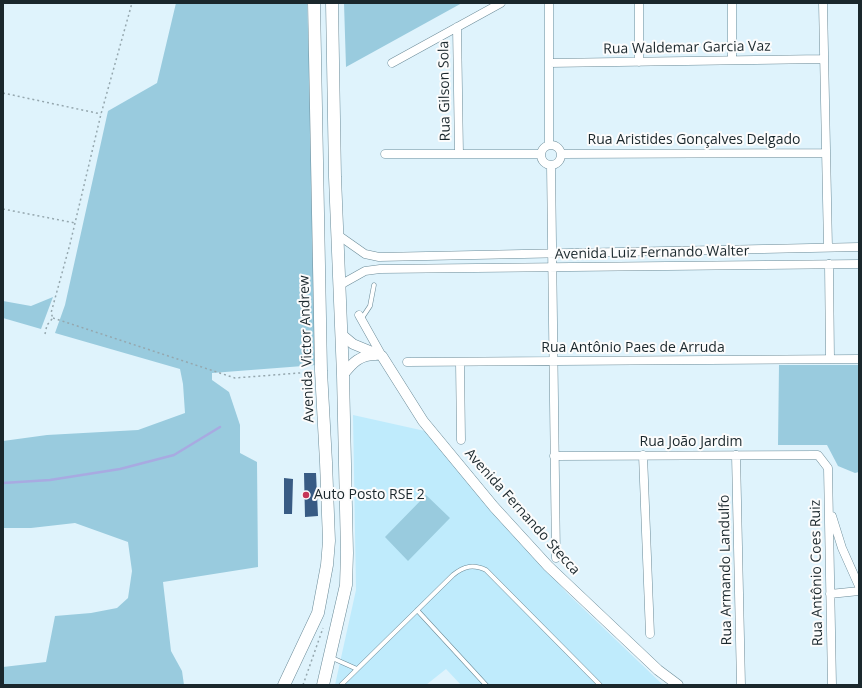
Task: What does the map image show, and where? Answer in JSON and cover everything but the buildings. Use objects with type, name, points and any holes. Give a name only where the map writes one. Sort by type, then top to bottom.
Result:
[{"type":"main road","name":"Avenida Victor Andrew","points":[[284,685],[318,613],[327,565],[328,541],[326,462],[321,371],[314,3]]},
{"type":"main road","points":[[322,685],[346,585],[347,553],[332,3]]},
{"type":"street","points":[[392,63],[501,3]]},
{"type":"street","points":[[549,3],[550,145]]},
{"type":"street","points":[[638,3],[639,62]]},
{"type":"street","points":[[732,3],[732,60]]},
{"type":"street","points":[[823,3],[828,247]]},
{"type":"street","name":"Rua Gilson Sola","points":[[457,27],[459,154]]},
{"type":"street","name":"Rua Waldemar Garcia Vaz","points":[[549,63],[824,59]]},
{"type":"street","points":[[550,145],[558,148],[561,154],[557,163],[551,165],[542,160],[541,154],[544,148],[550,145]]},
{"type":"street","name":"Rua Aristides Gonçalves Delgado","points":[[561,154],[826,153]]},
{"type":"street","points":[[385,154],[541,154]]},
{"type":"street","points":[[551,165],[556,558]]},
{"type":"street","name":"Avenida Luiz Fernando Walter","points":[[338,235],[366,254],[379,256],[859,247]]},
{"type":"street","name":"Avenida Luiz Fernando Walter","points":[[446,268],[444,265],[446,260],[461,254]]},
{"type":"street","points":[[829,264],[830,359]]},
{"type":"street","name":"Avenida Luiz Fernando Walter","points":[[340,285],[365,271],[446,268],[859,264]]},
{"type":"street","name":"Avenida Fernando Stecca","points":[[361,317],[382,356],[423,421],[494,507],[548,566],[658,670],[678,685]]},
{"type":"street","points":[[341,334],[353,344],[382,356]]},
{"type":"street","points":[[343,375],[356,360],[363,356],[382,356]]},
{"type":"street","name":"Rua Antônio Paes de Arruda","points":[[406,362],[859,359]]},
{"type":"street","points":[[460,362],[461,440]]},
{"type":"street","points":[[643,455],[650,634]]},
{"type":"street","name":"Rua Armando Landulfo","points":[[736,455],[741,685]]},
{"type":"street","name":"Rua João Jardim","points":[[554,456],[818,455],[825,462]]},
{"type":"street","name":"Rua Antônio Coes Ruiz","points":[[825,462],[828,468],[832,685]]},
{"type":"street","points":[[829,508],[842,548],[859,586]]},
{"type":"street","points":[[830,594],[859,591]]},
{"type":"lane","points":[[361,317],[370,306],[374,285]]},
{"type":"lane","points":[[341,685],[459,570],[478,566],[486,570],[600,685]]},
{"type":"lane","points":[[417,610],[486,685]]},
{"type":"lane","points":[[330,656],[357,669]]},
{"type":"path","points":[[132,3],[101,114],[75,223],[51,313],[54,318],[235,378],[321,371]]},
{"type":"path","points":[[3,93],[101,114]]},
{"type":"path","points":[[3,209],[75,223]]},
{"type":"path","points":[[46,334],[48,325],[54,318]]},
{"type":"shaded area","points":[[176,3],[307,3],[312,134],[316,365],[212,373],[212,380],[229,392],[240,425],[240,453],[257,462],[258,567],[163,582],[171,651],[182,671],[184,685],[3,685],[3,667],[46,662],[55,616],[91,613],[117,608],[128,598],[132,571],[128,542],[75,523],[31,528],[3,528],[3,441],[47,435],[138,430],[185,413],[183,384],[180,369],[55,333],[65,305],[108,111],[157,83]]},
{"type":"shaded area","points":[[344,3],[462,3],[346,67]]},
{"type":"shaded area","points":[[53,297],[41,329],[3,318],[3,301],[31,306]]},
{"type":"shaded area","points":[[779,365],[859,365],[859,472],[855,473],[838,466],[827,445],[778,445]]},
{"type":"shaded area","points":[[353,415],[425,431],[567,593],[663,685],[461,685],[446,669],[426,685],[335,685],[356,590]]},
{"type":"shaded area","points":[[426,495],[450,518],[408,561],[385,537]]},
{"type":"waterway","points":[[3,483],[50,480],[120,469],[174,455],[220,427]]},
{"type":"place","name":"Auto Posto RSE 2","points":[[306,495]]}]
